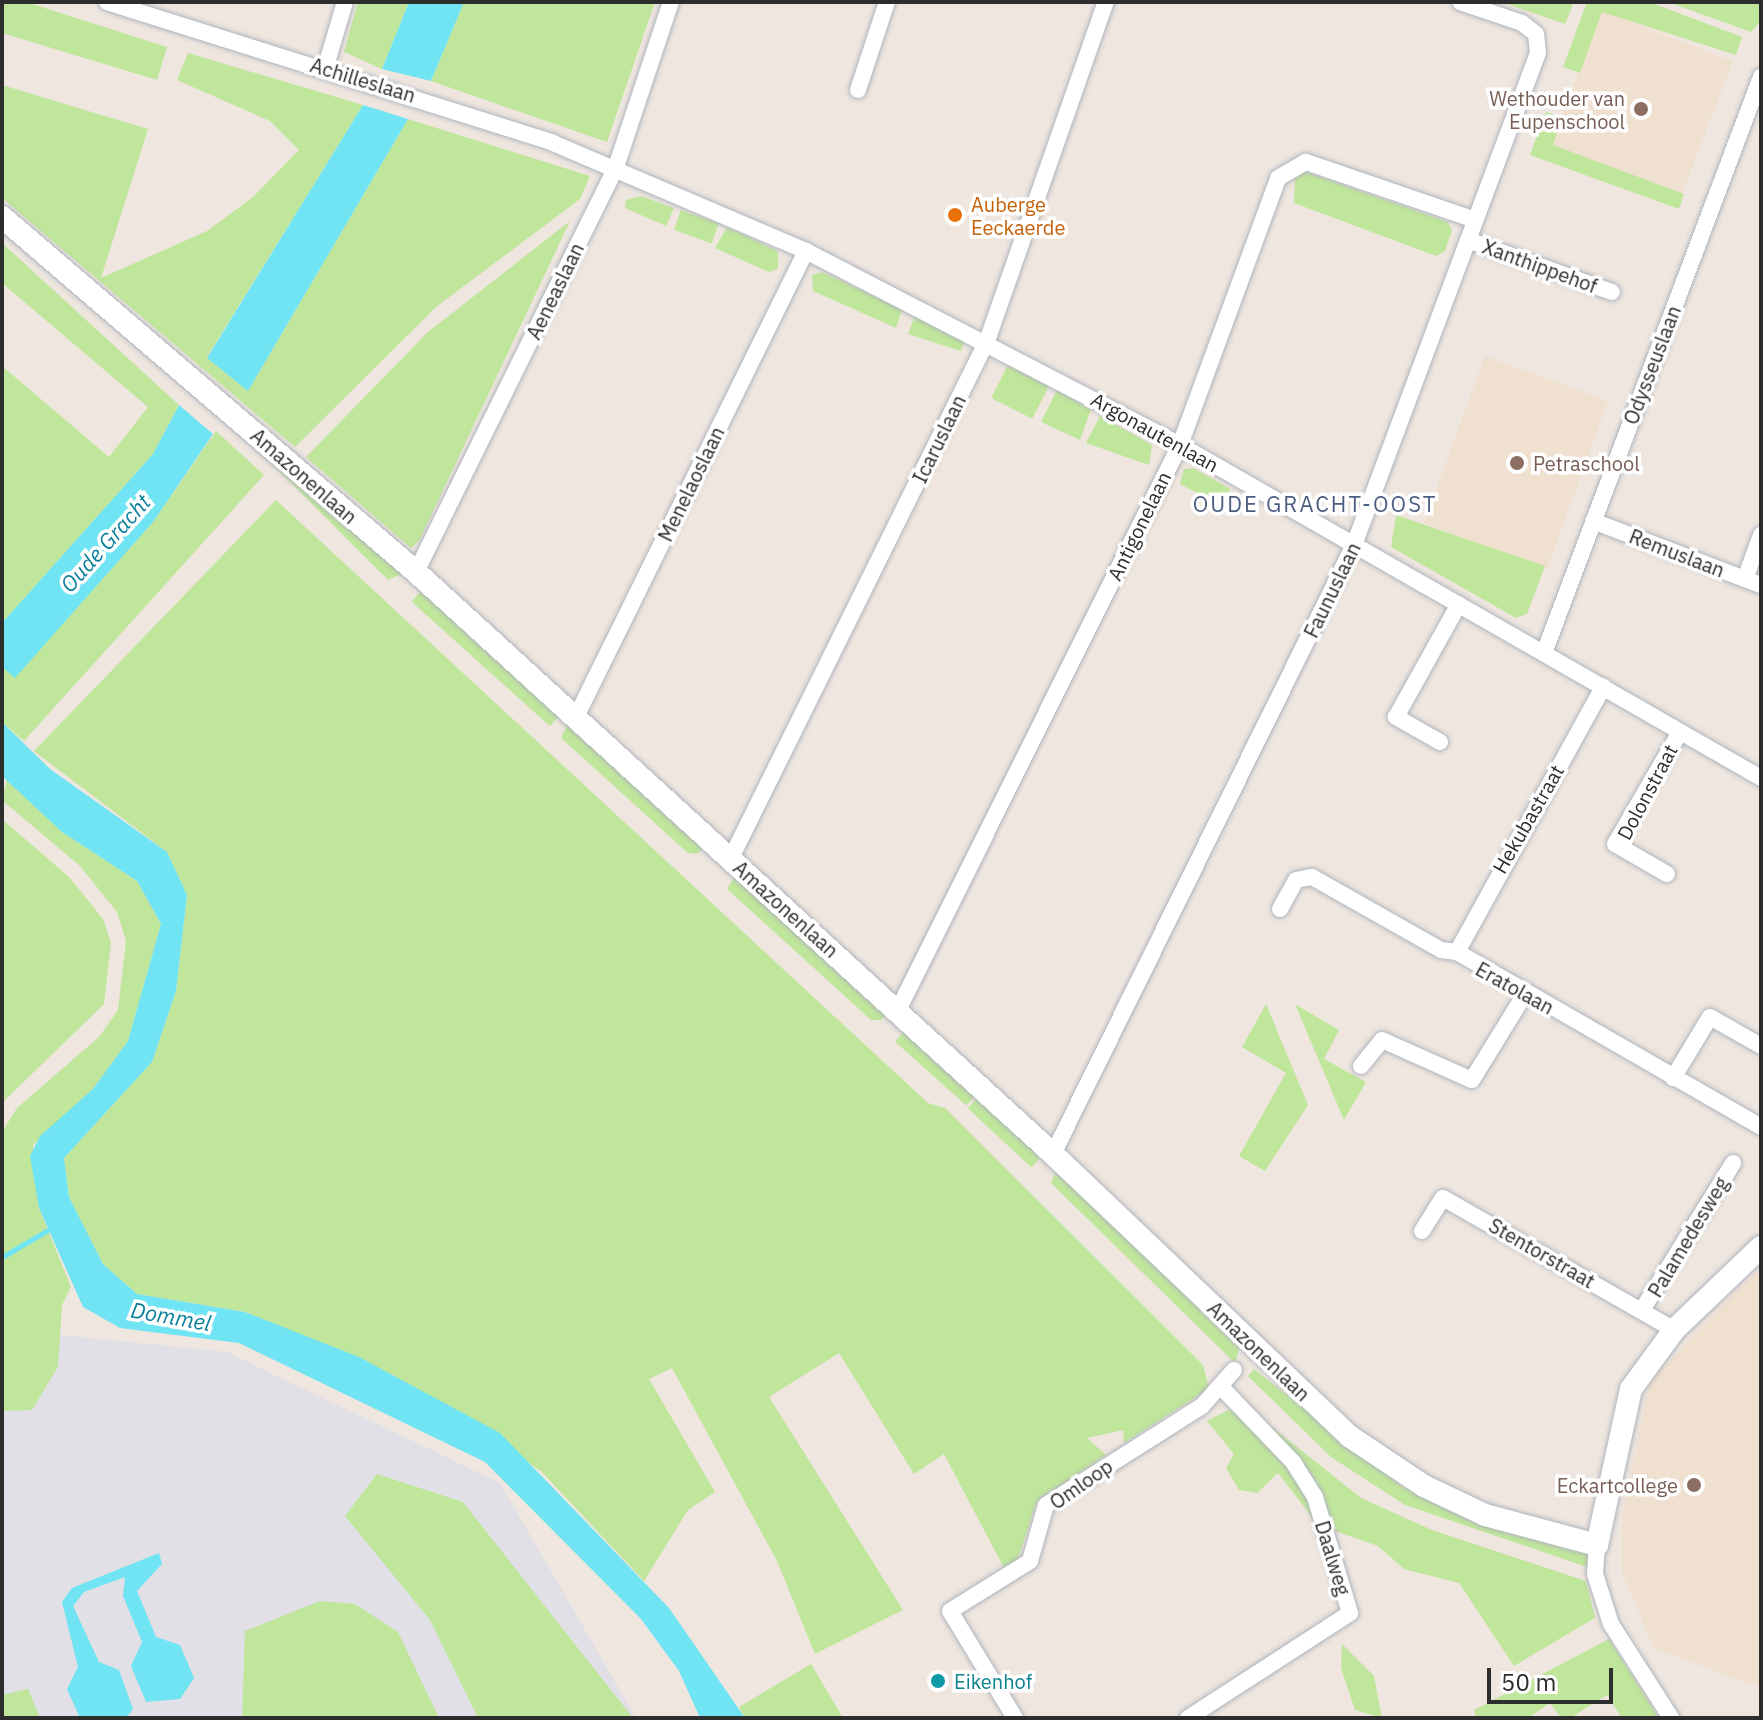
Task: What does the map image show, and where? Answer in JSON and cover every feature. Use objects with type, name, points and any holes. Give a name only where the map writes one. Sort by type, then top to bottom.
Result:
[{"type":"street","name":"Achilleslaan","points":[[107,2],[325,69],[616,167]]},
{"type":"street","points":[[325,69],[345,2]]},
{"type":"street","name":"Aeneaslaan","points":[[416,572],[616,167],[671,2]]},
{"type":"street","points":[[858,90],[887,2]]},
{"type":"street","name":"Icaruslaan","points":[[731,858],[987,341],[1106,2]]},
{"type":"street","name":"Faunuslaan","points":[[1053,1154],[1354,545],[1538,53],[1536,34],[1522,23],[1460,2]]},
{"type":"street","name":"Odysseuslaan","points":[[1544,653],[1761,77]]},
{"type":"street","name":"Antigonelaan","points":[[898,1010],[1180,445],[1289,166],[1306,162],[1475,220]]},
{"type":"street","name":"Argonautenlaan","points":[[616,167],[806,251],[987,341],[1180,445],[1761,778]]},
{"type":"street","name":"Amazonenlaan","points":[[2,217],[416,572],[898,1010],[1349,1436],[1424,1486],[1485,1515],[1597,1545]]},
{"type":"street","name":"Xanthippehof","points":[[1468,240],[1612,292]]},
{"type":"street","name":"Menelaoslaan","points":[[576,717],[806,251]]},
{"type":"street","name":"Remuslaan","points":[[1593,521],[1753,582]]},
{"type":"street","points":[[1753,582],[1761,535]]},
{"type":"street","points":[[1440,742],[1396,717],[1459,604]]},
{"type":"street","name":"Hekubastraat","points":[[1457,952],[1603,687]]},
{"type":"street","name":"Dolonstraat","points":[[1667,874],[1615,844],[1680,732]]},
{"type":"street","name":"Eratolaan","points":[[1280,909],[1296,880],[1312,877],[1441,950],[1457,952],[1525,994],[1761,1127]]},
{"type":"street","points":[[1361,1066],[1382,1040],[1472,1080],[1525,994]]},
{"type":"street","points":[[1673,1078],[1710,1017],[1761,1046]]},
{"type":"street","name":"Palamedesweg","points":[[1642,1310],[1733,1163]]},
{"type":"street","name":"Stentorstraat","points":[[1422,1231],[1443,1198],[1674,1330]]},
{"type":"street","points":[[1671,1718],[1611,1624],[1595,1574],[1597,1545],[1618,1426],[1631,1389],[1674,1330],[1761,1247]]},
{"type":"street","points":[[1224,1390],[1234,1370]]},
{"type":"street","name":"Omloop","points":[[1015,1718],[950,1611],[1030,1561],[1046,1505],[1224,1390]]},
{"type":"street","name":"Daalweg","points":[[1188,1718],[1350,1613],[1315,1497],[1293,1462],[1224,1390]]},
{"type":"shaded area","name":"Wethouder van Eupenschool","points":[[1602,11],[1733,61],[1681,195],[1551,145]]},
{"type":"shaded area","name":"Petraschool","points":[[1485,356],[1608,401],[1547,568],[1424,523]]},
{"type":"shaded area","name":"Eckartcollege","points":[[1761,1267],[1761,1688],[1654,1648],[1622,1572],[1622,1517],[1650,1381]]},
{"type":"shaded area","points":[[2,1329],[227,1352],[500,1483],[636,1718],[2,1718]]},
{"type":"green space","points":[[2,2],[26,2],[167,47],[157,80],[2,33]]},
{"type":"green space","points":[[358,2],[409,2],[382,69],[344,52]]},
{"type":"green space","points":[[464,2],[655,2],[607,142],[431,81]]},
{"type":"green space","points":[[1502,2],[1574,2],[1565,24]]},
{"type":"green space","points":[[1587,2],[1649,2],[1742,37],[1736,55],[1602,12],[1580,73],[1563,67]]},
{"type":"green space","points":[[1668,2],[1761,2],[1761,21],[1751,32]]},
{"type":"green space","points":[[188,53],[363,105],[207,357],[248,391],[408,119],[590,176],[580,199],[436,307],[295,447],[2,198],[2,85],[148,129],[101,278],[207,231],[253,197],[299,150],[270,121],[177,80]]},
{"type":"green space","points":[[1546,112],[1562,117],[1553,145],[1684,194],[1679,209],[1530,155]]},
{"type":"green space","points":[[1306,172],[1448,222],[1452,230],[1445,251],[1436,256],[1294,203],[1295,177]]},
{"type":"green space","points":[[641,196],[674,208],[666,226],[625,208],[626,200]]},
{"type":"green space","points":[[681,210],[719,224],[711,243],[674,230]]},
{"type":"green space","points":[[570,221],[419,541],[411,548],[306,457],[428,332]]},
{"type":"green space","points":[[727,227],[778,251],[778,269],[769,272],[715,248]]},
{"type":"green space","points":[[2,243],[179,405],[153,454],[2,623],[2,366],[109,457],[148,407],[2,283]]},
{"type":"green space","points":[[822,272],[902,309],[896,328],[813,291],[812,275]]},
{"type":"green space","points":[[915,316],[964,341],[961,351],[908,334]]},
{"type":"green space","points":[[1008,365],[1049,386],[1032,419],[991,398]]},
{"type":"green space","points":[[1057,390],[1091,410],[1080,440],[1041,422]]},
{"type":"green space","points":[[1100,416],[1152,445],[1149,465],[1086,443]]},
{"type":"green space","points":[[216,431],[264,475],[24,741],[2,722],[2,667],[15,677],[153,522]]},
{"type":"green space","points":[[264,456],[405,572],[388,580]]},
{"type":"green space","points":[[1193,468],[1230,489],[1223,506],[1180,484],[1184,469]]},
{"type":"green space","points":[[276,500],[928,1103],[945,1108],[1203,1365],[1209,1389],[1124,1443],[1123,1430],[1087,1438],[1106,1455],[1037,1501],[1015,1568],[1004,1568],[944,1454],[914,1474],[839,1353],[769,1397],[903,1610],[815,1654],[777,1561],[672,1368],[649,1379],[715,1492],[688,1510],[644,1581],[541,1471],[395,1376],[246,1312],[137,1294],[103,1264],[69,1197],[64,1158],[152,1062],[176,991],[187,895],[167,852],[34,751]]},
{"type":"green space","points":[[1396,515],[1545,566],[1527,614],[1516,618],[1391,547]]},
{"type":"green space","points":[[423,589],[561,713],[550,726],[412,602]]},
{"type":"green space","points":[[569,721],[706,845],[697,854],[688,853],[561,738]]},
{"type":"green space","points":[[7,780],[62,832],[137,881],[161,924],[128,1041],[93,1089],[33,1145],[39,1208],[71,1287],[62,1305],[58,1367],[32,1410],[2,1411],[2,1132],[17,1108],[99,1037],[118,1010],[126,941],[117,912],[80,866],[2,800]]},
{"type":"green space","points":[[2,819],[69,877],[103,919],[111,943],[104,1004],[2,1103]]},
{"type":"green space","points":[[737,873],[889,1011],[881,1020],[871,1020],[727,889]]},
{"type":"green space","points":[[1266,1004],[1308,1105],[1265,1171],[1239,1156],[1286,1073],[1242,1047]]},
{"type":"green space","points":[[1295,1004],[1339,1030],[1324,1059],[1366,1082],[1344,1120]]},
{"type":"green space","points":[[907,1028],[978,1092],[966,1106],[895,1041]]},
{"type":"green space","points":[[980,1095],[1044,1154],[1031,1167],[968,1108]]},
{"type":"green space","points":[[1057,1169],[1240,1346],[1235,1363],[1051,1183]]},
{"type":"green space","points":[[1254,1369],[1401,1486],[1484,1524],[1587,1552],[1593,1569],[1405,1505],[1331,1457],[1248,1376]]},
{"type":"green space","points":[[1242,1403],[1361,1498],[1432,1530],[1586,1581],[1595,1618],[1514,1666],[1459,1583],[1404,1569],[1378,1546],[1318,1525],[1278,1473],[1257,1493],[1239,1490],[1226,1468],[1234,1454],[1207,1421]]},
{"type":"green space","points":[[377,1474],[463,1502],[633,1718],[478,1718],[430,1620],[345,1516]]},
{"type":"green space","points":[[320,1601],[355,1604],[398,1632],[439,1718],[242,1718],[245,1631]]},
{"type":"green space","points":[[1609,1639],[1659,1718],[1622,1718],[1607,1695],[1570,1718],[1561,1718],[1550,1703],[1528,1718],[1476,1718],[1474,1710]]},
{"type":"green space","points":[[1342,1644],[1374,1676],[1382,1718],[1355,1710],[1341,1668]]},
{"type":"green space","points":[[811,1664],[843,1718],[745,1718],[739,1707]]},
{"type":"green space","points":[[28,1689],[40,1718],[2,1718],[2,1695]]},
{"type":"water","points":[[409,2],[464,2],[431,81],[382,69]]},
{"type":"water","points":[[363,105],[408,119],[248,391],[207,358]]},
{"type":"water","name":"Oude Gracht","points":[[179,405],[213,434],[153,522],[15,678],[2,667],[2,623],[153,454]]},
{"type":"water","name":"Dommel","points":[[2,722],[50,769],[167,852],[187,895],[176,991],[152,1062],[64,1158],[69,1197],[103,1264],[137,1294],[245,1312],[359,1357],[500,1433],[669,1608],[745,1718],[700,1718],[679,1671],[641,1619],[485,1462],[239,1343],[120,1328],[83,1307],[39,1208],[30,1156],[40,1136],[93,1089],[128,1041],[161,924],[137,881],[62,832],[2,776]]},
{"type":"water","points":[[159,1553],[162,1564],[137,1591],[156,1637],[180,1645],[194,1678],[180,1699],[146,1702],[131,1666],[142,1642],[123,1596],[125,1577],[84,1592],[73,1606],[99,1662],[119,1670],[133,1709],[126,1718],[80,1718],[67,1689],[78,1667],[62,1602],[72,1588]]},
{"type":"waterway","points":[[2,1257],[53,1227]]},
{"type":"place","name":"Wethouder van Eupenschool","points":[[1641,109]]},
{"type":"place","name":"Auberge Eeckaerde","points":[[955,215]]},
{"type":"place","name":"Petraschool","points":[[1517,463]]},
{"type":"place","name":"Eckartcollege","points":[[1694,1485]]},
{"type":"place","name":"Eikenhof","points":[[938,1681]]},
{"type":"district","name":"OUDE GRACHT-OOST","points":[[1315,504]]}]
